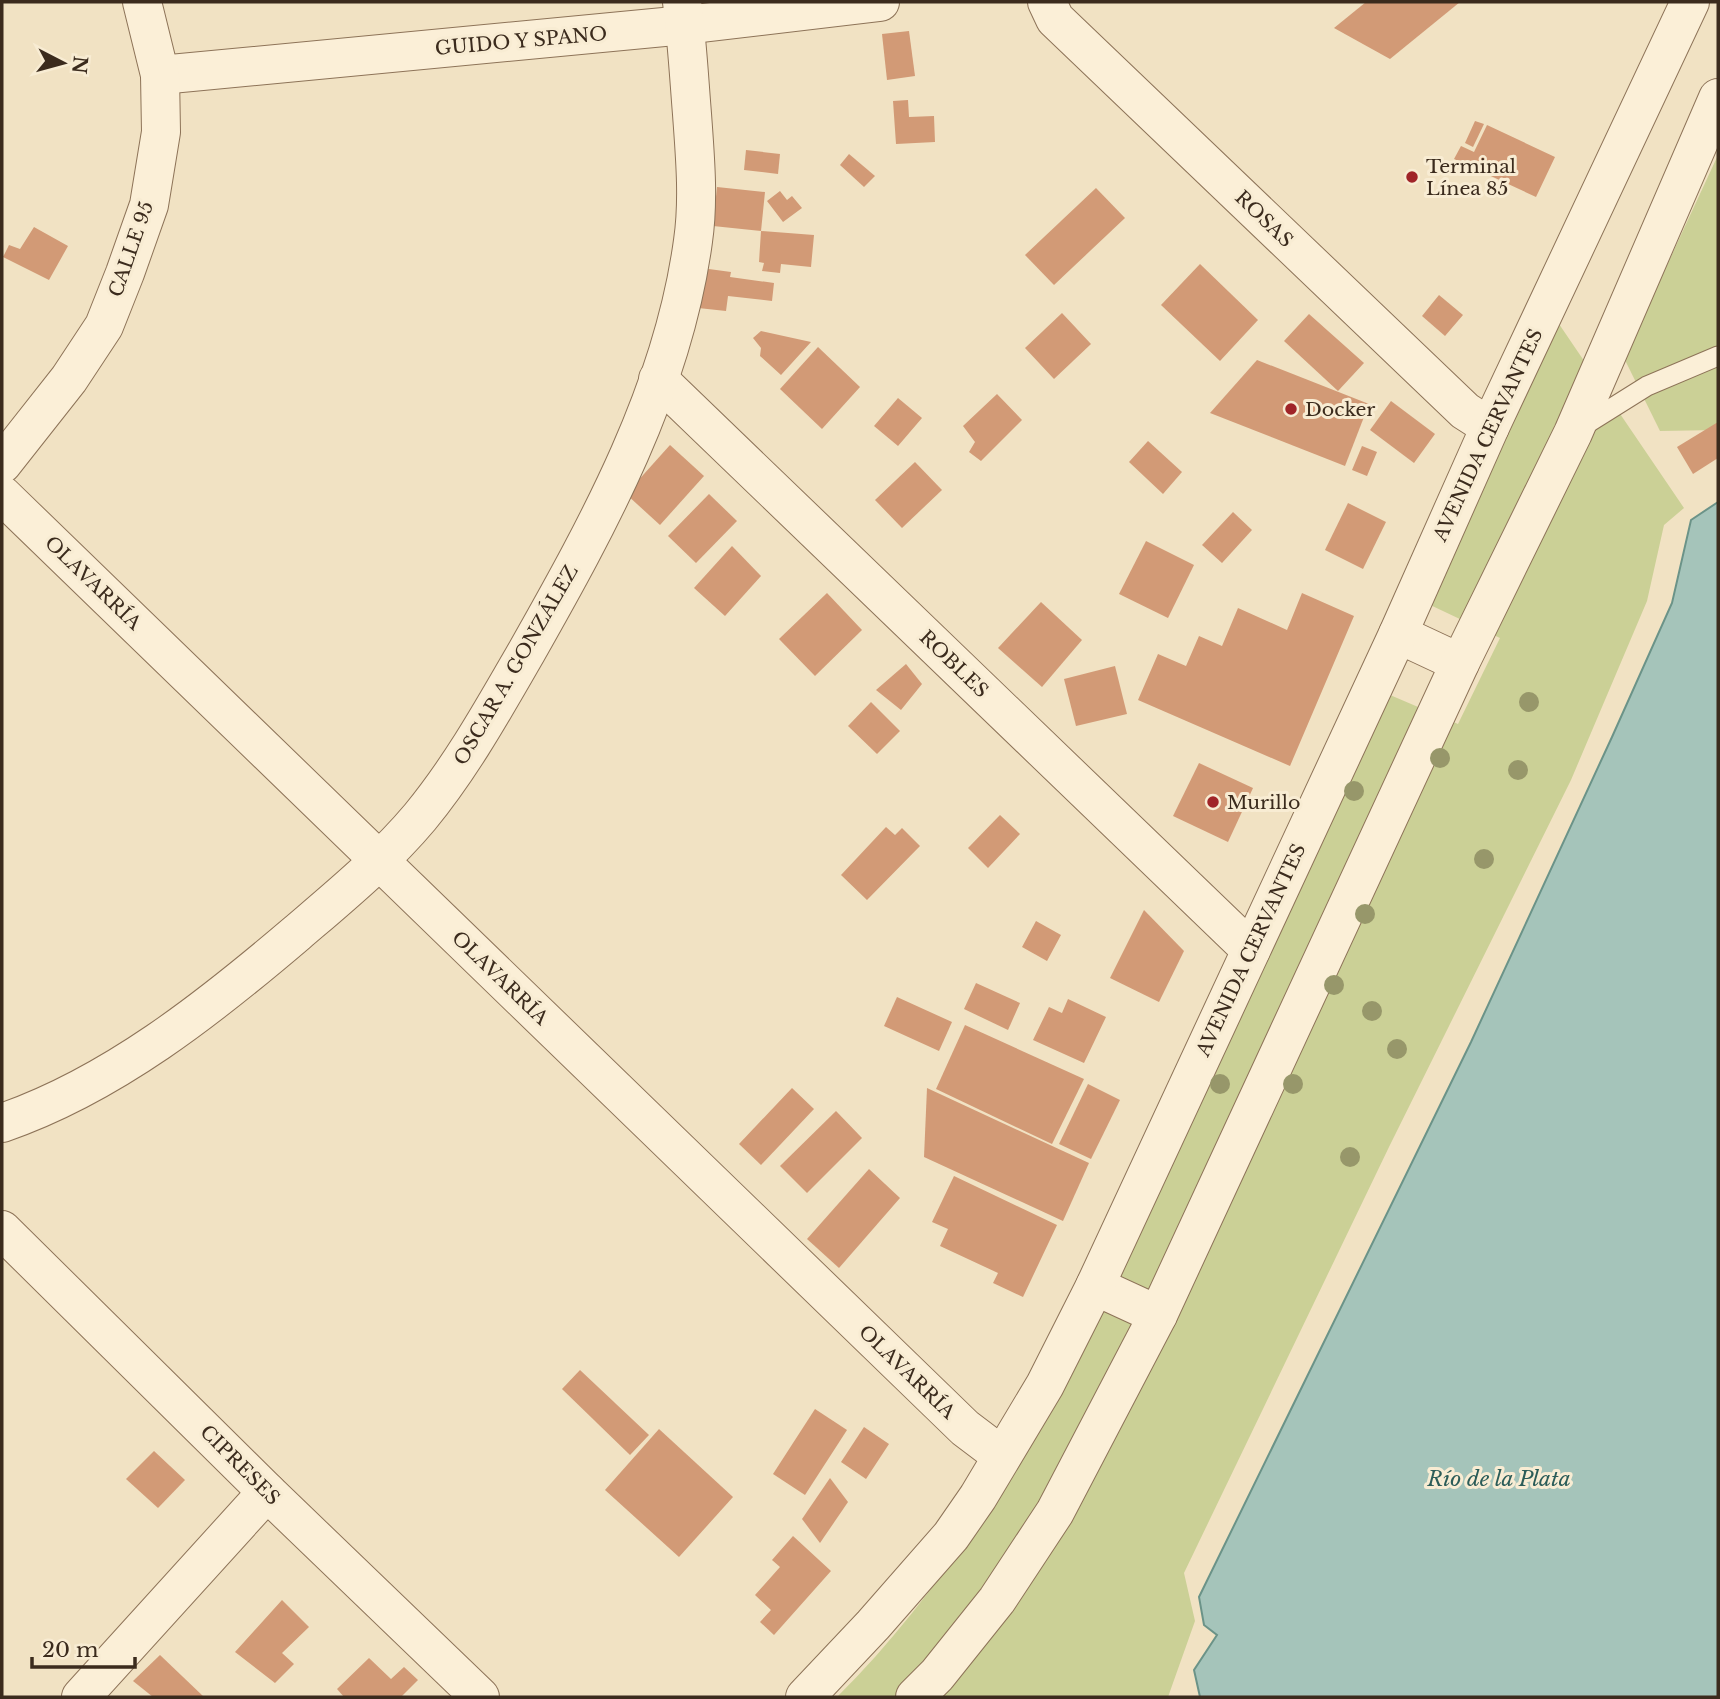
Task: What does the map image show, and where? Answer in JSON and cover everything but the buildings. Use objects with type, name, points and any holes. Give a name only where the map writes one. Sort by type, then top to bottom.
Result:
[{"type":"street","name":"CALLE 95","points":[[2,464],[68,379],[104,326],[149,205],[161,132],[160,75],[142,2]]},
{"type":"street","name":"GUIDO Y SPANO","points":[[160,75],[683,14],[880,2]]},
{"type":"street","name":"ROSAS","points":[[1046,2],[1055,19],[1465,411],[1490,427]]},
{"type":"street","name":"AVENIDA CERVANTES","points":[[805,1697],[951,1536],[1045,1385],[1095,1286],[1398,634],[1490,427],[1690,2]]},
{"type":"street","name":"OSCAR A. GONZÁLEZ","points":[[2,1123],[55,1102],[134,1058],[240,981],[379,860],[420,817],[479,734],[567,580],[621,475],[658,379],[678,315],[694,240],[696,171],[683,14]]},
{"type":"street","points":[[915,1697],[937,1675],[997,1600],[1055,1513],[1158,1315],[1460,663],[1573,433],[1718,98]]},
{"type":"street","name":"ROBLES","points":[[658,379],[1251,950]]},
{"type":"street","name":"OLAVARRÍA","points":[[2,495],[965,1428],[1002,1456]]},
{"type":"street","points":[[1398,634],[1460,663]]},
{"type":"street","name":"CIPRESES","points":[[2,1230],[267,1492],[480,1697]]},
{"type":"street","points":[[1095,1286],[1158,1315]]},
{"type":"street","points":[[81,1697],[267,1492]]},
{"type":"lane","points":[[1573,433],[1647,386],[1718,356]]},
{"type":"green space","points":[[1718,155],[1718,430],[1660,431],[1624,358]]},
{"type":"green space","points":[[1559,324],[1684,508],[1664,525],[1647,601],[1571,780],[1389,1147],[1184,1573],[1195,1621],[1168,1697],[837,1697],[903,1625],[999,1494],[1383,692],[1458,724],[1500,638],[1426,603]]},
{"type":"water","name":"Río de la Plata","points":[[1718,502],[1718,1697],[1200,1697],[1194,1670],[1217,1635],[1204,1625],[1199,1597],[1471,1042],[1612,737],[1672,603],[1691,520]]},
{"type":"place","name":"Terminal Línea 85","points":[[1412,177]]},
{"type":"place","name":"Docker","points":[[1291,409]]},
{"type":"place","name":"Murillo","points":[[1213,802]]}]
